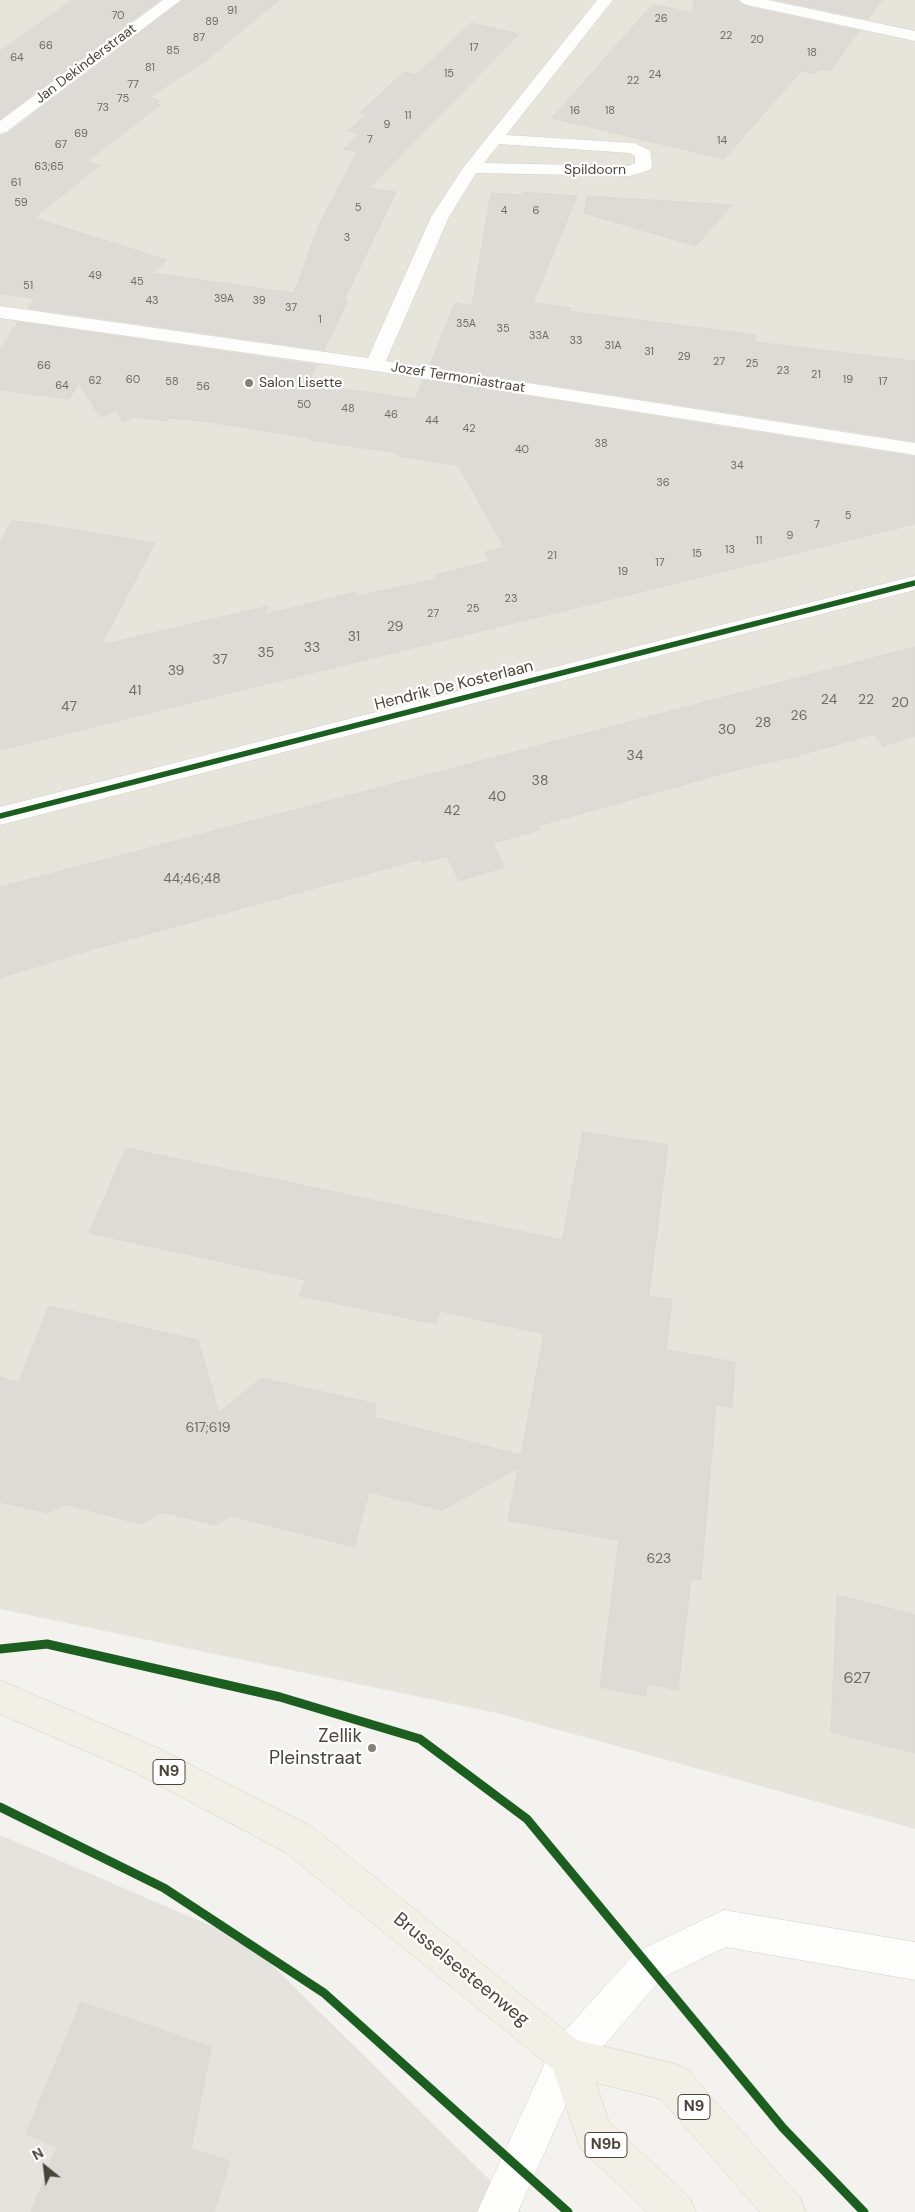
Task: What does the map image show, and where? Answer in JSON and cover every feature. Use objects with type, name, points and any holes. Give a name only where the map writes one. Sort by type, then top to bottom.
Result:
[{"type":"main road","name":"Brusselsesteenweg","points":[[0,1697],[146,1760],[298,1839],[568,2057]]},
{"type":"main road","name":"N9b","points":[[568,2057],[594,2134],[676,2212]]},
{"type":"main road","name":"N9","points":[[568,2057],[672,2082],[786,2212]]},
{"type":"street","name":"Jan Dekinderstraat","points":[[0,129],[173,0]]},
{"type":"street","points":[[375,365],[440,216],[471,168],[493,139],[605,0]]},
{"type":"street","points":[[747,0],[915,36]]},
{"type":"street","name":"Spildoorn","points":[[471,168],[630,171],[644,166],[643,154],[634,148],[493,139]]},
{"type":"street","name":"Jozef Termoniastraat","points":[[0,312],[375,365],[915,449]]},
{"type":"street","name":"Hendrik De Kosterlaan","points":[[0,816],[915,583]]},
{"type":"street","points":[[497,2212],[568,2057],[649,1965],[724,1928],[915,1961]]},
{"type":"shaded area","points":[[0,0],[915,0],[915,1829],[501,1714],[0,1609]]},
{"type":"shaded area","points":[[0,1835],[249,1942],[522,2212],[0,2212]]},
{"type":"building","points":[[72,0],[160,0],[0,119],[0,51]]},
{"type":"building","points":[[183,0],[279,0],[207,60],[149,97],[159,101],[155,104],[160,105],[87,161],[100,165],[34,218],[167,260],[152,273],[294,293],[319,225],[357,152],[344,149],[359,134],[348,131],[366,115],[360,113],[404,72],[416,75],[471,23],[519,34],[369,188],[396,192],[344,300],[348,300],[324,350],[28,308],[35,298],[0,294],[0,136],[7,134]]},
{"type":"building","points":[[694,0],[737,0],[747,7],[859,31],[830,71],[820,69],[815,74],[801,71],[724,159],[552,118],[653,4],[692,13]]},
{"type":"building","points":[[777,0],[882,0],[868,19]]},
{"type":"building","points":[[523,192],[577,196],[533,303],[570,308],[569,311],[756,335],[755,342],[915,361],[915,441],[429,366],[455,303],[472,306],[491,193],[522,195]]},
{"type":"building","points":[[587,196],[732,205],[696,246],[584,213]]},
{"type":"building","points":[[18,322],[317,365],[308,384],[415,399],[423,380],[915,457],[915,524],[0,750],[0,542],[12,521],[155,543],[101,645],[269,606],[263,615],[356,592],[358,596],[437,579],[435,575],[490,561],[485,552],[504,547],[458,465],[397,456],[398,453],[310,440],[311,438],[202,421],[169,418],[167,421],[135,417],[123,422],[116,411],[100,417],[79,383],[69,399],[0,390],[0,349]]},
{"type":"building","points":[[915,647],[915,736],[883,746],[874,734],[793,757],[739,769],[537,826],[540,830],[493,843],[505,867],[459,881],[447,856],[422,863],[421,859],[97,948],[0,978],[0,887]]},
{"type":"building","points":[[583,1132],[668,1145],[649,1296],[672,1299],[666,1350],[735,1362],[732,1407],[716,1405],[701,1580],[691,1579],[678,1690],[647,1684],[646,1696],[600,1687],[619,1540],[508,1521],[518,1468],[442,1510],[369,1492],[354,1547],[231,1516],[215,1525],[163,1512],[140,1524],[66,1504],[48,1513],[0,1502],[0,1377],[19,1382],[49,1306],[198,1340],[219,1413],[261,1378],[376,1404],[374,1417],[521,1455],[544,1334],[440,1311],[436,1324],[300,1296],[305,1280],[89,1233],[126,1148],[562,1240]]},
{"type":"building","points":[[837,1595],[915,1615],[915,1753],[831,1732]]},
{"type":"building","points":[[81,2002],[211,2047],[191,2149],[230,2161],[214,2212],[31,2212],[57,2147],[26,2134]]},
{"type":"cycle path","points":[[0,816],[915,583]]},
{"type":"cycle path","points":[[0,1649],[47,1644],[280,1697],[420,1739],[527,1819],[783,2128],[864,2212]]},
{"type":"cycle path","points":[[0,1807],[164,1888],[324,1993],[568,2212]]},
{"type":"place","name":"Salon Lisette","points":[[249,383]]},
{"type":"place","name":"Zellik Pleinstraat","points":[[372,1748]]}]
